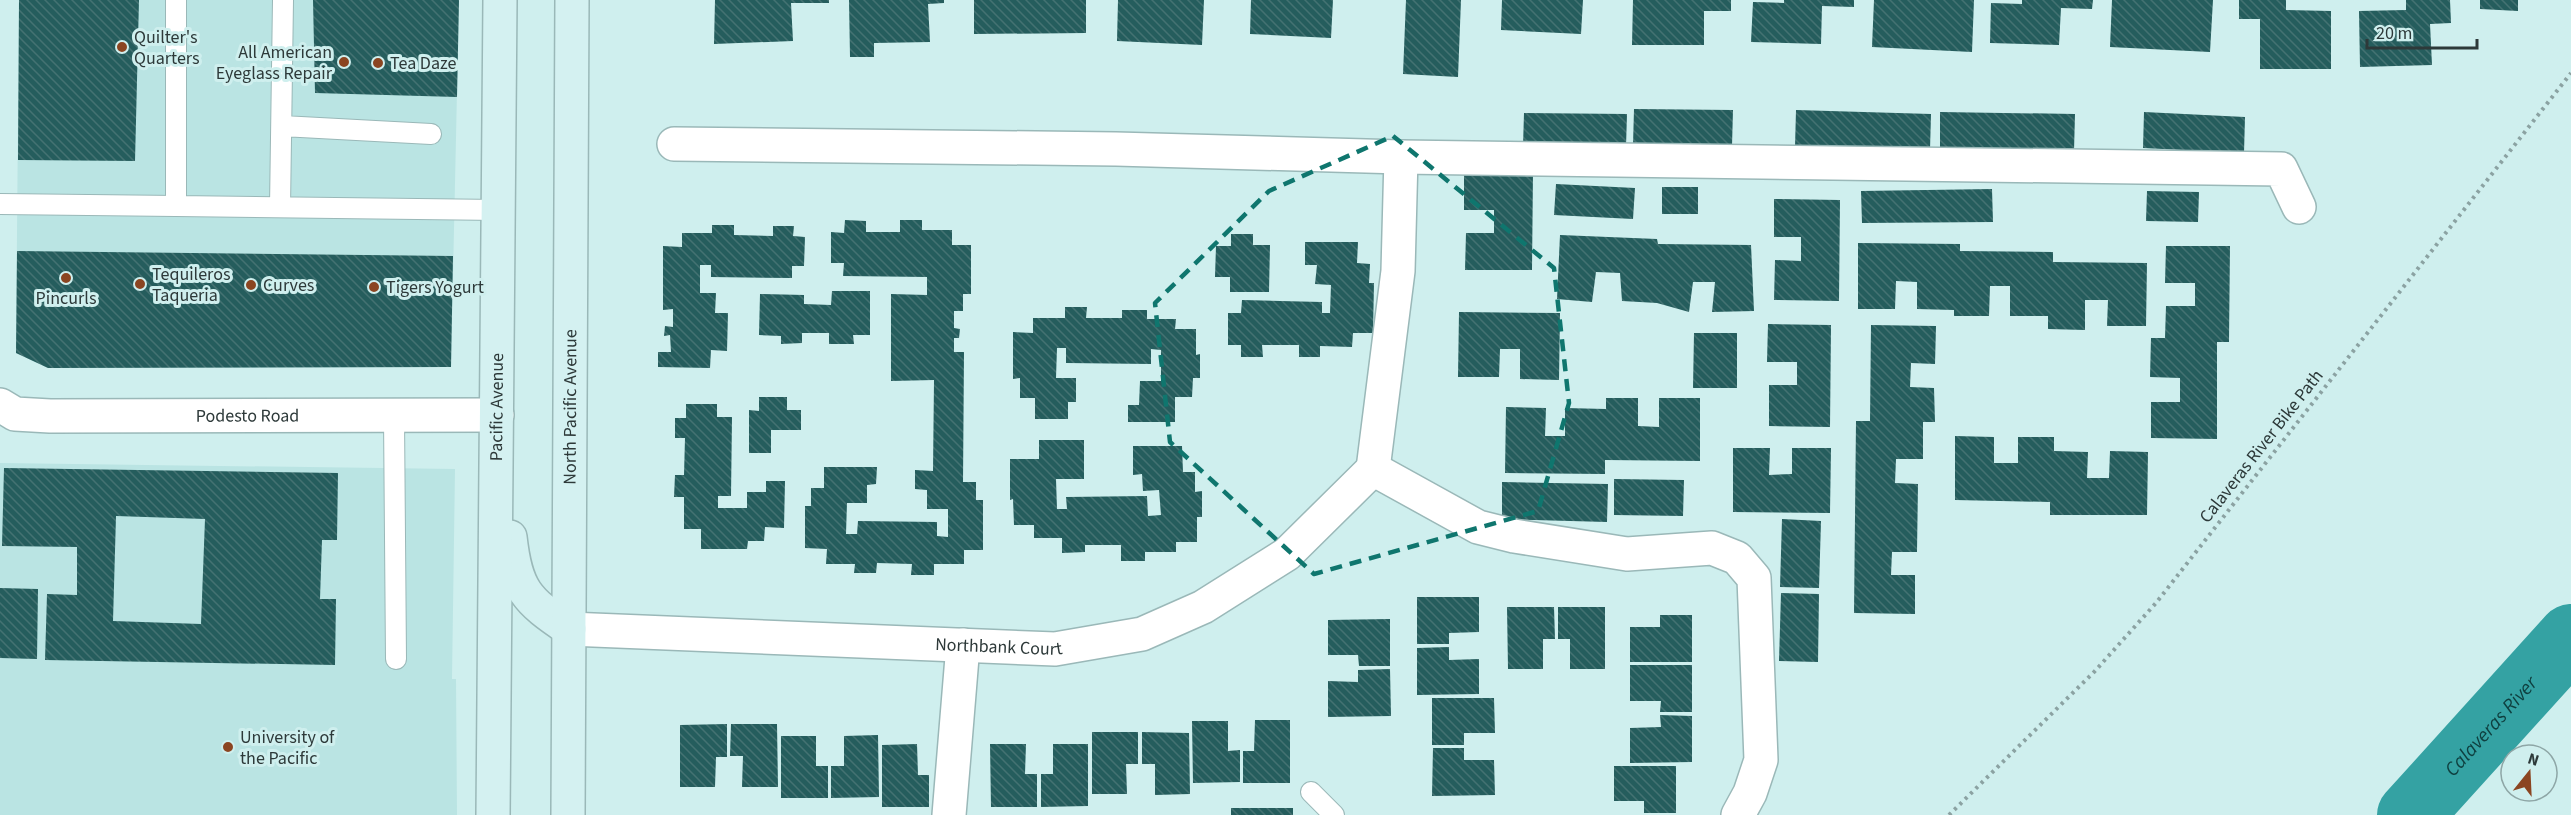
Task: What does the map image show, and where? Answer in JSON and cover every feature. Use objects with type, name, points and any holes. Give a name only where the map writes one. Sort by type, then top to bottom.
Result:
[{"type":"main road","name":"Pacific Avenue","points":[[493,815],[500,0]]},
{"type":"main road","name":"North Pacific Avenue","points":[[568,815],[572,0]]},
{"type":"main road","points":[[498,415],[512,556],[519,584],[536,607],[569,629]]},
{"type":"street","points":[[674,144],[1092,148],[1401,157],[2281,169],[2299,207]]},
{"type":"street","points":[[1401,157],[1398,271],[1373,469],[1478,527],[1514,536],[1627,554],[1712,548],[1737,558],[1754,578],[1761,760],[1750,793],[1738,815]]},
{"type":"street","name":"Podesto Road","points":[[5,412],[498,415]]},
{"type":"street","name":"Northbank Court","points":[[569,629],[1054,649],[1142,634],[1203,607],[1287,554],[1373,469]]},
{"type":"street","points":[[950,815],[963,645]]},
{"type":"lane","points":[[176,0],[176,206]]},
{"type":"lane","points":[[280,207],[283,0]]},
{"type":"lane","points":[[282,126],[431,134]]},
{"type":"lane","points":[[0,204],[499,210]]},
{"type":"lane","points":[[394,416],[396,659]]},
{"type":"lane","points":[[1311,792],[1334,815]]},
{"type":"path","name":"Calaveras River Bike Path","points":[[1949,815],[2087,679],[2156,603],[2571,73]]},
{"type":"highlighted area","points":[[1393,136],[1554,268],[1569,403],[1538,511],[1314,574],[1170,442],[1155,303],[1269,191]]},
{"type":"shaded area","points":[[19,0],[459,0],[451,367],[48,368],[16,353]]},
{"type":"shaded area","points":[[0,463],[455,469],[452,679],[456,679],[457,815],[0,815]]},
{"type":"building","points":[[19,0],[139,0],[135,161],[18,160]]},
{"type":"building","points":[[313,0],[459,0],[457,97],[315,93]]},
{"type":"building","points":[[715,0],[829,0],[829,3],[791,3],[793,41],[714,44]]},
{"type":"building","points":[[849,0],[944,0],[944,3],[928,4],[930,42],[874,43],[874,57],[850,57]]},
{"type":"building","points":[[974,0],[1086,0],[1086,33],[974,34]]},
{"type":"building","points":[[1118,0],[1204,0],[1202,45],[1117,41]]},
{"type":"building","points":[[1251,0],[1333,0],[1331,38],[1250,34]]},
{"type":"building","points":[[1406,0],[1461,0],[1458,77],[1403,74]]},
{"type":"building","points":[[1502,0],[1583,0],[1581,34],[1501,30]]},
{"type":"building","points":[[1633,0],[1731,0],[1731,11],[1704,11],[1704,45],[1632,45]]},
{"type":"building","points":[[1784,0],[1854,0],[1854,7],[1822,6],[1821,44],[1751,42],[1753,2],[1784,3]]},
{"type":"building","points":[[1874,0],[1974,0],[1972,52],[1872,47]]},
{"type":"building","points":[[2022,0],[2093,0],[2092,9],[2061,8],[2059,45],[1990,43],[1991,3],[2022,4]]},
{"type":"building","points":[[2112,0],[2213,0],[2210,52],[2110,47]]},
{"type":"building","points":[[2239,0],[2286,0],[2286,10],[2331,11],[2331,69],[2260,69],[2260,19],[2239,19]]},
{"type":"building","points":[[2406,0],[2450,0],[2451,23],[2430,24],[2432,65],[2360,67],[2359,11],[2406,10]]},
{"type":"building","points":[[2480,0],[2518,0],[2518,11],[2480,9]]},
{"type":"building","points":[[1634,109],[1733,110],[1732,146],[1633,145]]},
{"type":"building","points":[[1796,110],[1931,114],[1930,150],[1795,147]]},
{"type":"building","points":[[1940,112],[2075,114],[2074,151],[1940,148]]},
{"type":"building","points":[[2144,112],[2245,117],[2244,153],[2143,148]]},
{"type":"building","points":[[1524,113],[1627,114],[1626,147],[1523,146]]},
{"type":"building","points":[[1464,170],[1533,171],[1532,270],[1465,270],[1466,233],[1494,233],[1494,210],[1464,210]]},
{"type":"building","points":[[1556,184],[1635,188],[1633,219],[1554,215]]},
{"type":"building","points":[[1662,187],[1698,187],[1698,214],[1662,214]]},
{"type":"building","points":[[1992,189],[1993,222],[1862,223],[1861,191]]},
{"type":"building","points":[[2147,191],[2199,192],[2198,222],[2146,221]]},
{"type":"building","points":[[1774,199],[1840,200],[1839,301],[1774,300],[1775,260],[1801,261],[1801,237],[1774,237]]},
{"type":"building","points":[[845,220],[866,221],[866,232],[900,232],[900,220],[922,220],[922,230],[952,230],[952,245],[971,245],[971,294],[963,294],[963,311],[954,311],[954,328],[960,329],[959,338],[954,338],[954,352],[964,352],[963,482],[976,482],[976,500],[983,500],[983,550],[964,550],[964,564],[934,564],[934,575],[911,575],[912,564],[877,563],[876,573],[854,573],[855,564],[826,564],[827,549],[805,548],[805,506],[811,506],[811,488],[824,488],[824,467],[877,467],[876,484],[867,485],[867,503],[847,503],[846,534],[857,534],[858,521],[937,522],[937,536],[948,537],[948,509],[927,509],[927,490],[915,489],[915,470],[933,471],[934,380],[891,381],[891,294],[927,295],[927,277],[843,276],[844,263],[831,263],[831,232],[844,233]]},
{"type":"building","points":[[712,225],[734,225],[734,235],[773,236],[773,226],[794,226],[793,236],[805,237],[804,266],[792,266],[792,278],[711,277],[711,265],[700,265],[700,293],[716,293],[715,313],[728,313],[727,351],[711,350],[710,368],[658,367],[658,352],[671,352],[670,335],[664,336],[665,326],[673,327],[673,309],[663,310],[663,246],[682,247],[682,233],[712,233]]},
{"type":"building","points":[[1231,234],[1253,234],[1253,245],[1270,245],[1269,292],[1230,292],[1230,277],[1215,277],[1216,246],[1231,246]]},
{"type":"building","points":[[1560,235],[1657,239],[1658,244],[1751,245],[1754,311],[1712,312],[1715,282],[1693,282],[1689,312],[1657,303],[1622,301],[1620,273],[1596,272],[1592,302],[1557,299]]},
{"type":"building","points":[[1305,242],[1358,242],[1357,263],[1370,264],[1369,283],[1374,283],[1373,333],[1353,333],[1352,347],[1320,346],[1320,357],[1299,357],[1299,345],[1262,345],[1263,357],[1241,357],[1241,345],[1228,345],[1228,313],[1241,313],[1242,300],[1322,302],[1322,313],[1330,313],[1331,285],[1315,284],[1317,265],[1305,265]]},
{"type":"building","points":[[1858,243],[1960,244],[1960,251],[2053,252],[2053,262],[2147,263],[2146,326],[2107,326],[2108,300],[2085,300],[2085,330],[2048,329],[2048,316],[2010,316],[2010,286],[1990,286],[1989,316],[1954,316],[1954,310],[1917,309],[1917,282],[1896,281],[1895,309],[1858,309]]},
{"type":"building","points":[[2166,246],[2230,246],[2229,342],[2217,342],[2217,439],[2151,438],[2151,402],[2180,402],[2180,378],[2150,377],[2151,338],[2165,338],[2166,306],[2195,306],[2195,283],[2165,283]]},
{"type":"building","points":[[17,251],[453,256],[451,367],[48,368],[16,353]]},
{"type":"building","points":[[832,291],[870,291],[870,335],[853,335],[854,344],[829,344],[829,333],[802,333],[802,343],[781,344],[781,336],[759,335],[760,294],[804,295],[804,304],[831,305]]},
{"type":"building","points":[[1065,307],[1087,307],[1086,318],[1122,318],[1122,310],[1147,310],[1147,319],[1176,319],[1175,329],[1196,329],[1196,355],[1200,354],[1200,378],[1193,378],[1192,397],[1175,397],[1175,422],[1128,422],[1128,405],[1139,405],[1140,381],[1161,381],[1161,350],[1151,349],[1151,364],[1066,363],[1066,348],[1057,348],[1056,378],[1076,378],[1076,402],[1068,402],[1068,419],[1035,419],[1035,398],[1020,398],[1020,378],[1013,379],[1013,332],[1033,333],[1033,318],[1065,318]]},
{"type":"building","points":[[1459,312],[1560,313],[1559,380],[1520,379],[1520,349],[1500,349],[1499,377],[1458,377]]},
{"type":"building","points":[[1768,324],[1831,325],[1830,427],[1769,426],[1769,385],[1797,385],[1797,362],[1767,362]]},
{"type":"building","points":[[1871,325],[1936,326],[1935,364],[1911,363],[1910,387],[1934,388],[1935,422],[1923,422],[1923,459],[1896,459],[1895,483],[1918,484],[1917,552],[1892,552],[1891,575],[1915,575],[1915,614],[1854,613],[1856,421],[1870,421]]},
{"type":"building","points":[[1694,333],[1737,333],[1737,388],[1693,388]]},
{"type":"building","points":[[759,397],[787,397],[787,410],[801,410],[801,430],[771,430],[771,453],[749,453],[749,410],[759,411]]},
{"type":"building","points":[[1606,398],[1638,398],[1638,426],[1659,427],[1659,398],[1700,398],[1700,461],[1605,460],[1605,474],[1505,473],[1506,407],[1546,408],[1545,436],[1565,436],[1565,408],[1606,409]]},
{"type":"building","points":[[686,404],[717,404],[717,417],[732,417],[731,496],[718,496],[718,508],[747,508],[747,492],[766,492],[766,481],[785,481],[784,528],[765,527],[764,541],[748,541],[747,549],[701,549],[701,529],[684,529],[684,497],[674,497],[675,475],[684,475],[685,438],[675,438],[675,418],[686,418]]},
{"type":"building","points":[[1955,436],[1994,437],[1994,463],[2018,463],[2018,437],[2054,437],[2054,451],[2088,452],[2087,478],[2109,478],[2110,451],[2148,452],[2147,515],[2050,515],[2050,502],[1955,500]]},
{"type":"building","points":[[1039,440],[1084,440],[1084,479],[1056,479],[1057,509],[1067,509],[1066,497],[1147,496],[1148,516],[1161,515],[1159,490],[1143,491],[1142,474],[1133,475],[1133,446],[1182,446],[1183,472],[1195,472],[1195,492],[1202,491],[1202,517],[1197,517],[1197,542],[1176,542],[1176,552],[1145,552],[1145,561],[1121,561],[1121,545],[1085,545],[1085,552],[1062,553],[1062,538],[1034,538],[1034,525],[1014,525],[1013,499],[1010,500],[1010,459],[1039,459]]},
{"type":"building","points":[[1733,448],[1770,448],[1769,475],[1792,474],[1792,448],[1831,448],[1830,513],[1733,512]]},
{"type":"building","points":[[4,468],[338,473],[337,540],[322,540],[320,599],[336,599],[335,665],[45,660],[47,594],[77,595],[77,547],[2,546]],"holes":[[[116,516],[205,519],[201,624],[113,621]]]},
{"type":"building","points":[[1614,479],[1684,480],[1683,516],[1614,515]]},
{"type":"building","points":[[1502,482],[1608,484],[1607,522],[1502,519]]},
{"type":"building","points":[[1782,519],[1821,521],[1819,588],[1780,587]]},
{"type":"building","points":[[0,588],[38,589],[37,659],[0,658]]},
{"type":"building","points":[[1781,593],[1819,594],[1818,662],[1779,661]]},
{"type":"building","points":[[1417,597],[1479,597],[1479,632],[1449,633],[1449,644],[1417,644]]},
{"type":"building","points":[[1507,607],[1554,607],[1555,639],[1543,639],[1543,669],[1508,669]]},
{"type":"building","points":[[1558,607],[1605,607],[1605,669],[1570,669],[1570,639],[1558,639]]},
{"type":"building","points":[[1660,615],[1692,615],[1692,662],[1630,662],[1630,627],[1660,627]]},
{"type":"building","points":[[1390,619],[1390,666],[1359,666],[1358,655],[1328,655],[1328,620]]},
{"type":"building","points":[[1449,647],[1449,660],[1479,659],[1479,694],[1417,695],[1417,648]]},
{"type":"building","points":[[1630,665],[1692,665],[1692,712],[1660,712],[1661,701],[1630,701]]},
{"type":"building","points":[[1390,669],[1391,716],[1328,717],[1328,681],[1358,682],[1358,670]]},
{"type":"building","points":[[1432,698],[1494,698],[1495,733],[1464,733],[1464,745],[1432,745]]},
{"type":"building","points":[[1660,715],[1692,716],[1692,762],[1630,763],[1630,728],[1661,727]]},
{"type":"building","points":[[1255,720],[1290,720],[1290,783],[1243,783],[1243,751],[1254,751]]},
{"type":"building","points":[[1192,721],[1228,721],[1228,751],[1240,750],[1240,782],[1193,783]]},
{"type":"building","points":[[727,724],[727,757],[716,757],[715,787],[680,787],[680,725]]},
{"type":"building","points":[[731,724],[777,724],[778,787],[742,787],[743,756],[730,756]]},
{"type":"building","points":[[1092,732],[1138,732],[1138,764],[1126,764],[1127,794],[1092,794]]},
{"type":"building","points":[[1142,732],[1189,733],[1190,794],[1155,795],[1155,764],[1142,764]]},
{"type":"building","points":[[878,735],[879,797],[831,798],[831,766],[844,766],[844,736]]},
{"type":"building","points":[[781,736],[816,736],[816,766],[828,766],[828,798],[781,798]]},
{"type":"building","points":[[917,744],[918,775],[929,775],[929,807],[882,807],[882,745]]},
{"type":"building","points":[[990,744],[1026,744],[1025,774],[1037,774],[1037,807],[991,807]]},
{"type":"building","points":[[1053,744],[1088,744],[1088,806],[1041,807],[1041,774],[1053,774]]},
{"type":"building","points":[[1433,748],[1464,748],[1464,760],[1494,760],[1495,795],[1432,796]]},
{"type":"building","points":[[1614,766],[1676,766],[1676,813],[1644,813],[1644,801],[1614,801]]},
{"type":"building","points":[[1231,808],[1293,808],[1293,815],[1231,815]]},
{"type":"waterway","name":"Calaveras River","points":[[2410,815],[2571,637]]},
{"type":"place","name":"Quilter's Quarters","points":[[122,47]]},
{"type":"place","name":"All American Eyeglass Repair","points":[[344,62]]},
{"type":"place","name":"Tea Daze","points":[[378,63]]},
{"type":"place","name":"Pincurls","points":[[66,278]]},
{"type":"place","name":"Tequileros Taqueria","points":[[140,284]]},
{"type":"place","name":"Curves","points":[[251,285]]},
{"type":"place","name":"Tigers Yogurt","points":[[374,287]]},
{"type":"place","name":"University of the Pacific","points":[[228,747]]}]
